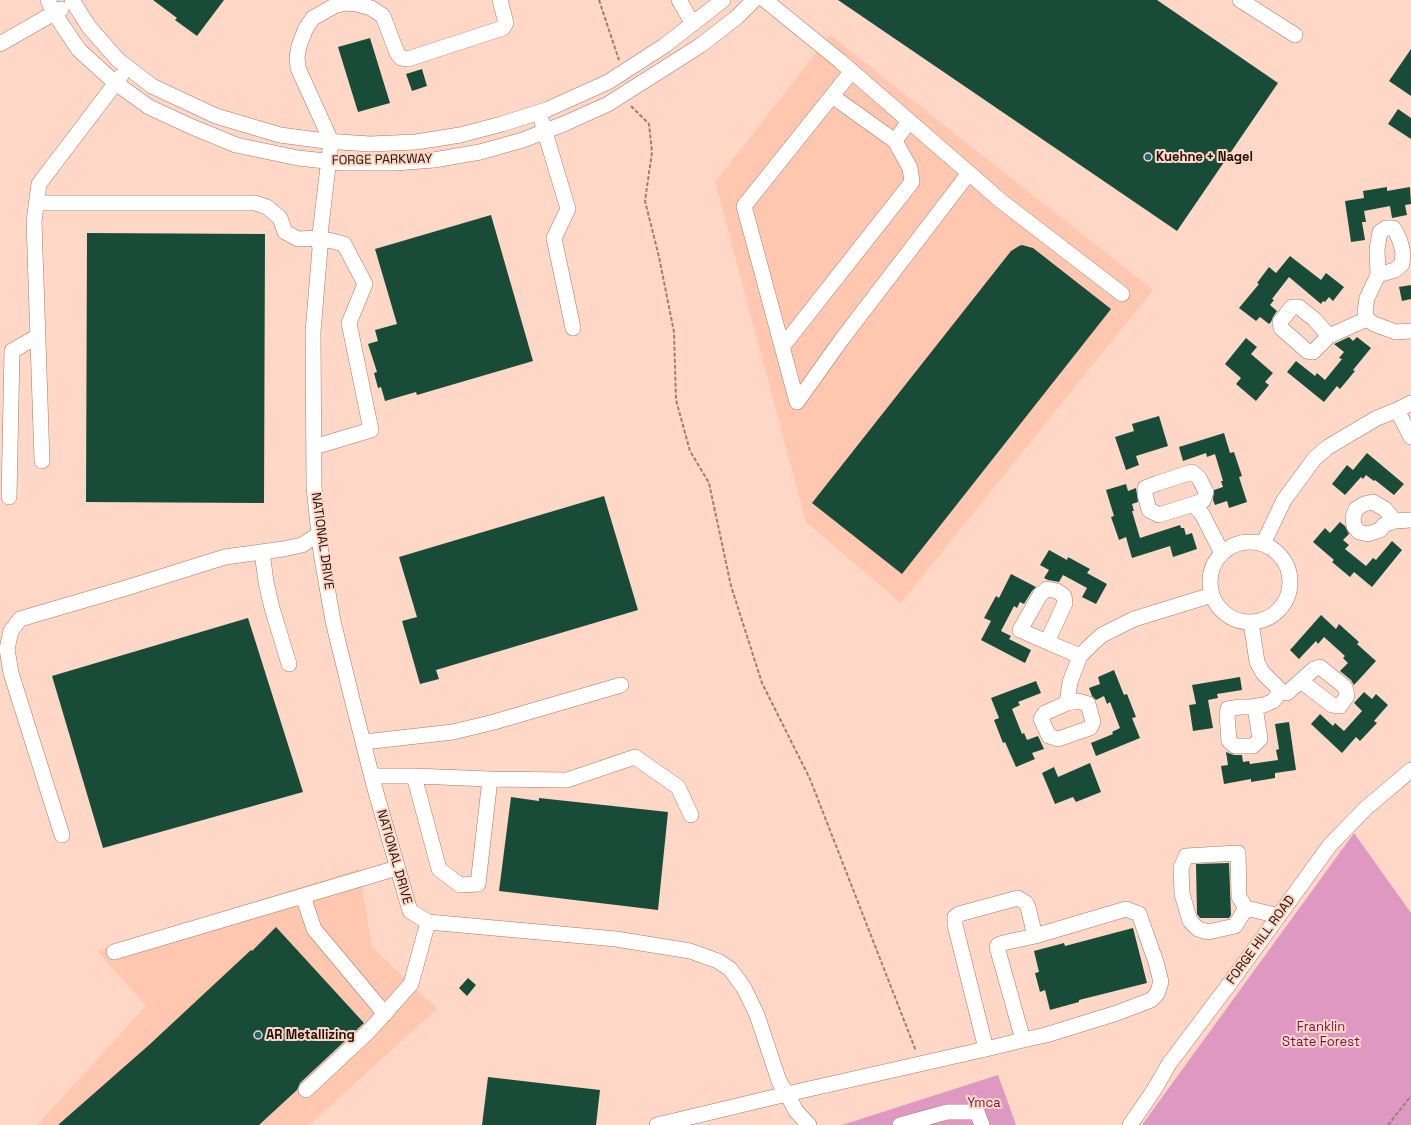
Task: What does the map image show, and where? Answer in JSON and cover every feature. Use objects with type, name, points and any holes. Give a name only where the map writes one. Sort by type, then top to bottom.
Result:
[{"type":"street","points":[[331,141],[298,68],[297,57],[299,46],[306,28],[313,18],[334,6],[346,3],[371,8],[383,16],[397,53],[401,58],[408,59],[503,28],[506,23],[500,0]]},
{"type":"street","points":[[679,0],[693,24]]},
{"type":"street","name":"FORGE PARKWAY","points":[[74,1],[89,27],[118,60],[152,86],[216,116],[280,134],[331,141],[370,144],[416,142],[460,135],[539,112],[608,82],[621,68],[664,46],[723,0]]},
{"type":"street","name":"FORGE PARKWAY","points":[[51,6],[80,50],[96,67],[149,106],[190,126],[236,145],[298,158],[344,163],[395,163],[434,160],[480,152],[523,140],[608,104],[627,98],[701,45],[737,17],[754,0]]},
{"type":"street","points":[[765,0],[852,72],[1001,201],[1122,294]]},
{"type":"street","points":[[1240,0],[1295,35]]},
{"type":"street","points":[[0,44],[51,6],[74,1]]},
{"type":"street","points":[[42,461],[34,221],[39,184],[128,68]]},
{"type":"street","points":[[621,68],[627,98]]},
{"type":"street","points":[[852,72],[744,206],[797,402],[842,339],[969,173]]},
{"type":"street","points":[[782,347],[912,182],[910,168],[895,141],[832,96]]},
{"type":"street","points":[[539,112],[568,209],[554,238],[573,328]]},
{"type":"street","points":[[895,141],[909,121]]},
{"type":"street","name":"NATIONAL DRIVE","points":[[331,141],[320,238],[313,332],[314,487],[321,553],[334,621],[353,703],[397,868],[410,910],[428,922]]},
{"type":"street","points":[[36,204],[255,203],[267,207],[280,218],[285,232],[298,239],[320,238],[344,244],[365,284],[349,323],[372,430],[314,447]]},
{"type":"street","points":[[1378,275],[1367,298],[1365,312],[1367,319],[1374,324],[1396,332],[1411,331]]},
{"type":"street","points":[[1329,336],[1367,319]]},
{"type":"street","points":[[9,497],[12,351],[38,336]]},
{"type":"street","points":[[1263,544],[1284,500],[1316,458],[1328,447],[1377,418],[1411,403]]},
{"type":"street","points":[[1397,410],[1411,437]]},
{"type":"street","points":[[1194,505],[1202,514],[1222,553]]},
{"type":"street","points":[[1395,521],[1411,520]]},
{"type":"street","points":[[62,835],[10,673],[7,649],[11,631],[20,619],[225,557],[302,545],[319,534]]},
{"type":"street","points":[[1252,542],[1263,544],[1274,550],[1283,558],[1288,570],[1290,582],[1289,594],[1283,605],[1274,614],[1263,620],[1251,622],[1238,620],[1227,615],[1218,606],[1212,595],[1210,584],[1211,573],[1215,562],[1222,553],[1231,547],[1241,543],[1252,542]]},
{"type":"street","points":[[262,552],[270,602],[289,664]]},
{"type":"street","points":[[1067,703],[1070,682],[1080,656],[1102,635],[1134,619],[1212,595]]},
{"type":"street","points":[[1251,622],[1257,662],[1263,673],[1282,691],[1287,693],[1301,681]]},
{"type":"street","points":[[1047,642],[1080,656]]},
{"type":"street","points":[[364,742],[454,732],[494,722],[621,685]]},
{"type":"street","points":[[1255,707],[1273,701],[1282,691]]},
{"type":"street","points":[[372,776],[567,780],[635,757],[678,787],[691,816]]},
{"type":"street","name":"FORGE HILL ROAD","points":[[1130,1125],[1154,1090],[1168,1064],[1279,916],[1330,845],[1365,809],[1411,770]]},
{"type":"street","points":[[414,776],[439,869],[460,884],[478,884],[490,779]]},
{"type":"street","points":[[1246,908],[1235,926],[1208,932],[1198,929],[1190,921],[1182,894],[1182,868],[1186,856],[1238,853],[1239,897],[1246,908],[1279,916]]},
{"type":"street","points":[[114,952],[397,868]]},
{"type":"street","points":[[303,896],[314,929],[384,1014]]},
{"type":"street","points":[[986,1049],[955,925],[955,917],[959,914],[1018,898],[1026,903],[1028,907],[1035,936]]},
{"type":"street","points":[[657,1125],[1046,1035],[1117,1013],[1151,1000],[1157,994],[1161,982],[1156,962],[1139,914],[1126,909],[1035,936],[998,945],[1023,1040]]},
{"type":"street","points":[[306,1090],[368,1032],[411,984],[428,922],[616,939],[690,951],[718,961],[730,969],[744,988],[757,1015],[779,1081],[796,1111],[809,1125]]},
{"type":"street","points":[[900,1125],[947,1112],[979,1118]]},
{"type":"path","points":[[599,0],[621,68]]},
{"type":"path","points":[[627,98],[649,124],[652,152],[645,201],[659,257],[674,332],[676,400],[690,451],[709,483],[731,586],[762,683],[810,779],[922,1064]]},
{"type":"path","points":[[1388,1125],[1411,1096]]},
{"type":"shaded area","points":[[830,35],[1153,290],[901,603],[806,522],[715,182]]},
{"type":"shaded area","points":[[359,869],[372,947],[437,1009],[309,1125],[37,1125],[146,1006],[97,951]]},
{"type":"green space","name":"Franklin State Forest","points":[[1354,833],[1411,913],[1411,1125],[1142,1125]]},
{"type":"green space","name":"Ymca","points":[[998,1075],[1016,1125],[842,1125]]},
{"type":"building","points":[[153,0],[224,0],[197,36],[175,20],[177,18]]},
{"type":"building","name":"Kuehne + Nagel","points":[[838,0],[1157,0],[1278,83],[1177,231]]},
{"type":"building","points":[[370,38],[390,103],[358,112],[338,47]]},
{"type":"building","points":[[1411,49],[1411,96],[1389,81]]},
{"type":"building","points":[[422,69],[427,86],[412,91],[406,74]]},
{"type":"building","points":[[1398,109],[1411,118],[1411,139],[1388,124]]},
{"type":"building","points":[[1387,187],[1387,191],[1410,187],[1411,204],[1405,205],[1407,215],[1392,218],[1390,206],[1364,211],[1366,222],[1362,222],[1365,240],[1351,242],[1345,201],[1364,198],[1363,191]]},
{"type":"building","points":[[491,215],[533,361],[417,395],[416,392],[385,401],[381,387],[378,388],[374,373],[377,372],[368,344],[378,341],[375,330],[397,324],[375,249]]},
{"type":"building","points":[[87,233],[265,234],[264,503],[86,502]]},
{"type":"building","points":[[1022,245],[1033,248],[1111,309],[902,574],[812,503],[1011,251]]},
{"type":"building","points":[[1290,256],[1321,280],[1326,273],[1344,287],[1333,301],[1329,297],[1321,304],[1289,277],[1272,299],[1274,300],[1270,305],[1277,311],[1271,322],[1269,324],[1260,317],[1256,321],[1239,308],[1259,284],[1257,283],[1269,267],[1276,273]]},
{"type":"building","points":[[1411,285],[1411,299],[1402,301],[1399,287]]},
{"type":"building","points":[[1349,337],[1353,341],[1357,337],[1371,348],[1340,389],[1337,386],[1324,402],[1287,372],[1296,361],[1315,376],[1317,373],[1325,380],[1342,359],[1339,358],[1344,352],[1334,344]]},
{"type":"building","points":[[1246,338],[1257,347],[1251,354],[1273,373],[1265,382],[1269,385],[1256,401],[1236,384],[1241,378],[1225,364]]},
{"type":"building","points":[[1159,416],[1168,446],[1136,456],[1139,465],[1126,470],[1115,437],[1134,431],[1132,424]]},
{"type":"building","points":[[1224,433],[1230,453],[1234,452],[1242,476],[1239,477],[1247,502],[1229,508],[1227,501],[1215,505],[1213,500],[1214,490],[1223,487],[1221,481],[1223,481],[1215,454],[1207,457],[1206,453],[1183,461],[1179,447]]},
{"type":"building","points":[[1367,453],[1404,484],[1394,495],[1366,475],[1363,479],[1361,477],[1345,495],[1332,484],[1347,465],[1353,470]]},
{"type":"building","points":[[1126,484],[1128,491],[1136,488],[1138,502],[1132,504],[1134,511],[1132,511],[1140,538],[1180,525],[1181,528],[1184,528],[1186,535],[1192,533],[1197,549],[1173,557],[1170,546],[1132,558],[1126,537],[1119,540],[1111,517],[1114,516],[1106,490]]},
{"type":"building","points":[[604,496],[638,610],[436,670],[439,679],[420,684],[402,621],[417,617],[399,557]]},
{"type":"building","points":[[1340,522],[1345,526],[1349,534],[1343,540],[1349,545],[1345,549],[1366,566],[1373,558],[1376,560],[1392,541],[1402,550],[1372,587],[1354,572],[1350,577],[1332,562],[1334,560],[1313,542],[1325,528],[1330,533]]},
{"type":"building","points":[[1049,550],[1067,560],[1068,557],[1090,569],[1087,573],[1107,584],[1096,604],[1082,597],[1087,588],[1063,575],[1059,582],[1044,578],[1049,570],[1040,565]]},
{"type":"building","points":[[1011,574],[1036,587],[1024,604],[1020,602],[1017,608],[1014,606],[1001,631],[1011,636],[1009,639],[1031,650],[1025,663],[981,640],[991,621],[984,618],[996,596],[999,598]]},
{"type":"building","points":[[1321,615],[1336,629],[1339,624],[1359,642],[1357,644],[1376,661],[1354,685],[1351,680],[1340,671],[1348,663],[1343,658],[1345,656],[1324,637],[1318,644],[1316,641],[1299,659],[1290,650]]},
{"type":"building","points":[[248,618],[303,792],[103,848],[52,676]]},
{"type":"building","points":[[1114,670],[1124,695],[1127,694],[1136,717],[1132,718],[1140,738],[1096,756],[1091,743],[1113,734],[1112,732],[1120,728],[1110,702],[1107,704],[1104,696],[1096,700],[1092,696],[1089,688],[1100,684],[1098,677]]},
{"type":"building","points":[[1240,677],[1242,690],[1217,694],[1218,698],[1208,700],[1213,728],[1193,731],[1189,705],[1196,704],[1192,685]]},
{"type":"building","points":[[1036,681],[1041,693],[1018,702],[1020,705],[1012,709],[1022,734],[1024,733],[1027,740],[1038,736],[1044,749],[1032,753],[1035,759],[1016,767],[1005,742],[1003,743],[994,720],[999,718],[991,698]]},
{"type":"building","points":[[1364,692],[1372,699],[1376,694],[1388,705],[1374,721],[1377,723],[1360,741],[1356,737],[1342,753],[1311,724],[1320,714],[1333,726],[1335,723],[1344,731],[1362,711],[1354,703]]},
{"type":"building","points":[[1289,722],[1296,770],[1275,773],[1275,778],[1251,782],[1251,779],[1224,784],[1221,766],[1228,765],[1226,752],[1234,755],[1242,755],[1243,762],[1249,761],[1250,764],[1278,760],[1276,750],[1279,749],[1275,724]]},
{"type":"building","points":[[1090,763],[1101,792],[1076,802],[1073,797],[1055,804],[1042,773],[1054,767],[1058,777]]},
{"type":"building","points":[[511,797],[539,801],[539,798],[668,812],[658,910],[499,891]]},
{"type":"building","points":[[1229,863],[1231,915],[1229,918],[1200,918],[1197,914],[1196,864]]},
{"type":"building","name":"AR Metallizing","points":[[276,927],[364,1023],[300,1083],[297,1090],[259,1125],[58,1125],[149,1045],[251,950],[252,951]]},
{"type":"building","points":[[1133,928],[1147,983],[1079,1000],[1079,1002],[1050,1010],[1045,990],[1040,992],[1035,973],[1039,972],[1034,951],[1064,943],[1065,946]]},
{"type":"building","points":[[468,978],[476,985],[467,996],[459,988]]},
{"type":"building","points":[[488,1077],[600,1090],[596,1125],[482,1125]]},
{"type":"place","name":"Kuehne + Nagel","points":[[1148,157]]},
{"type":"place","name":"AR Metallizing","points":[[258,1035]]}]
